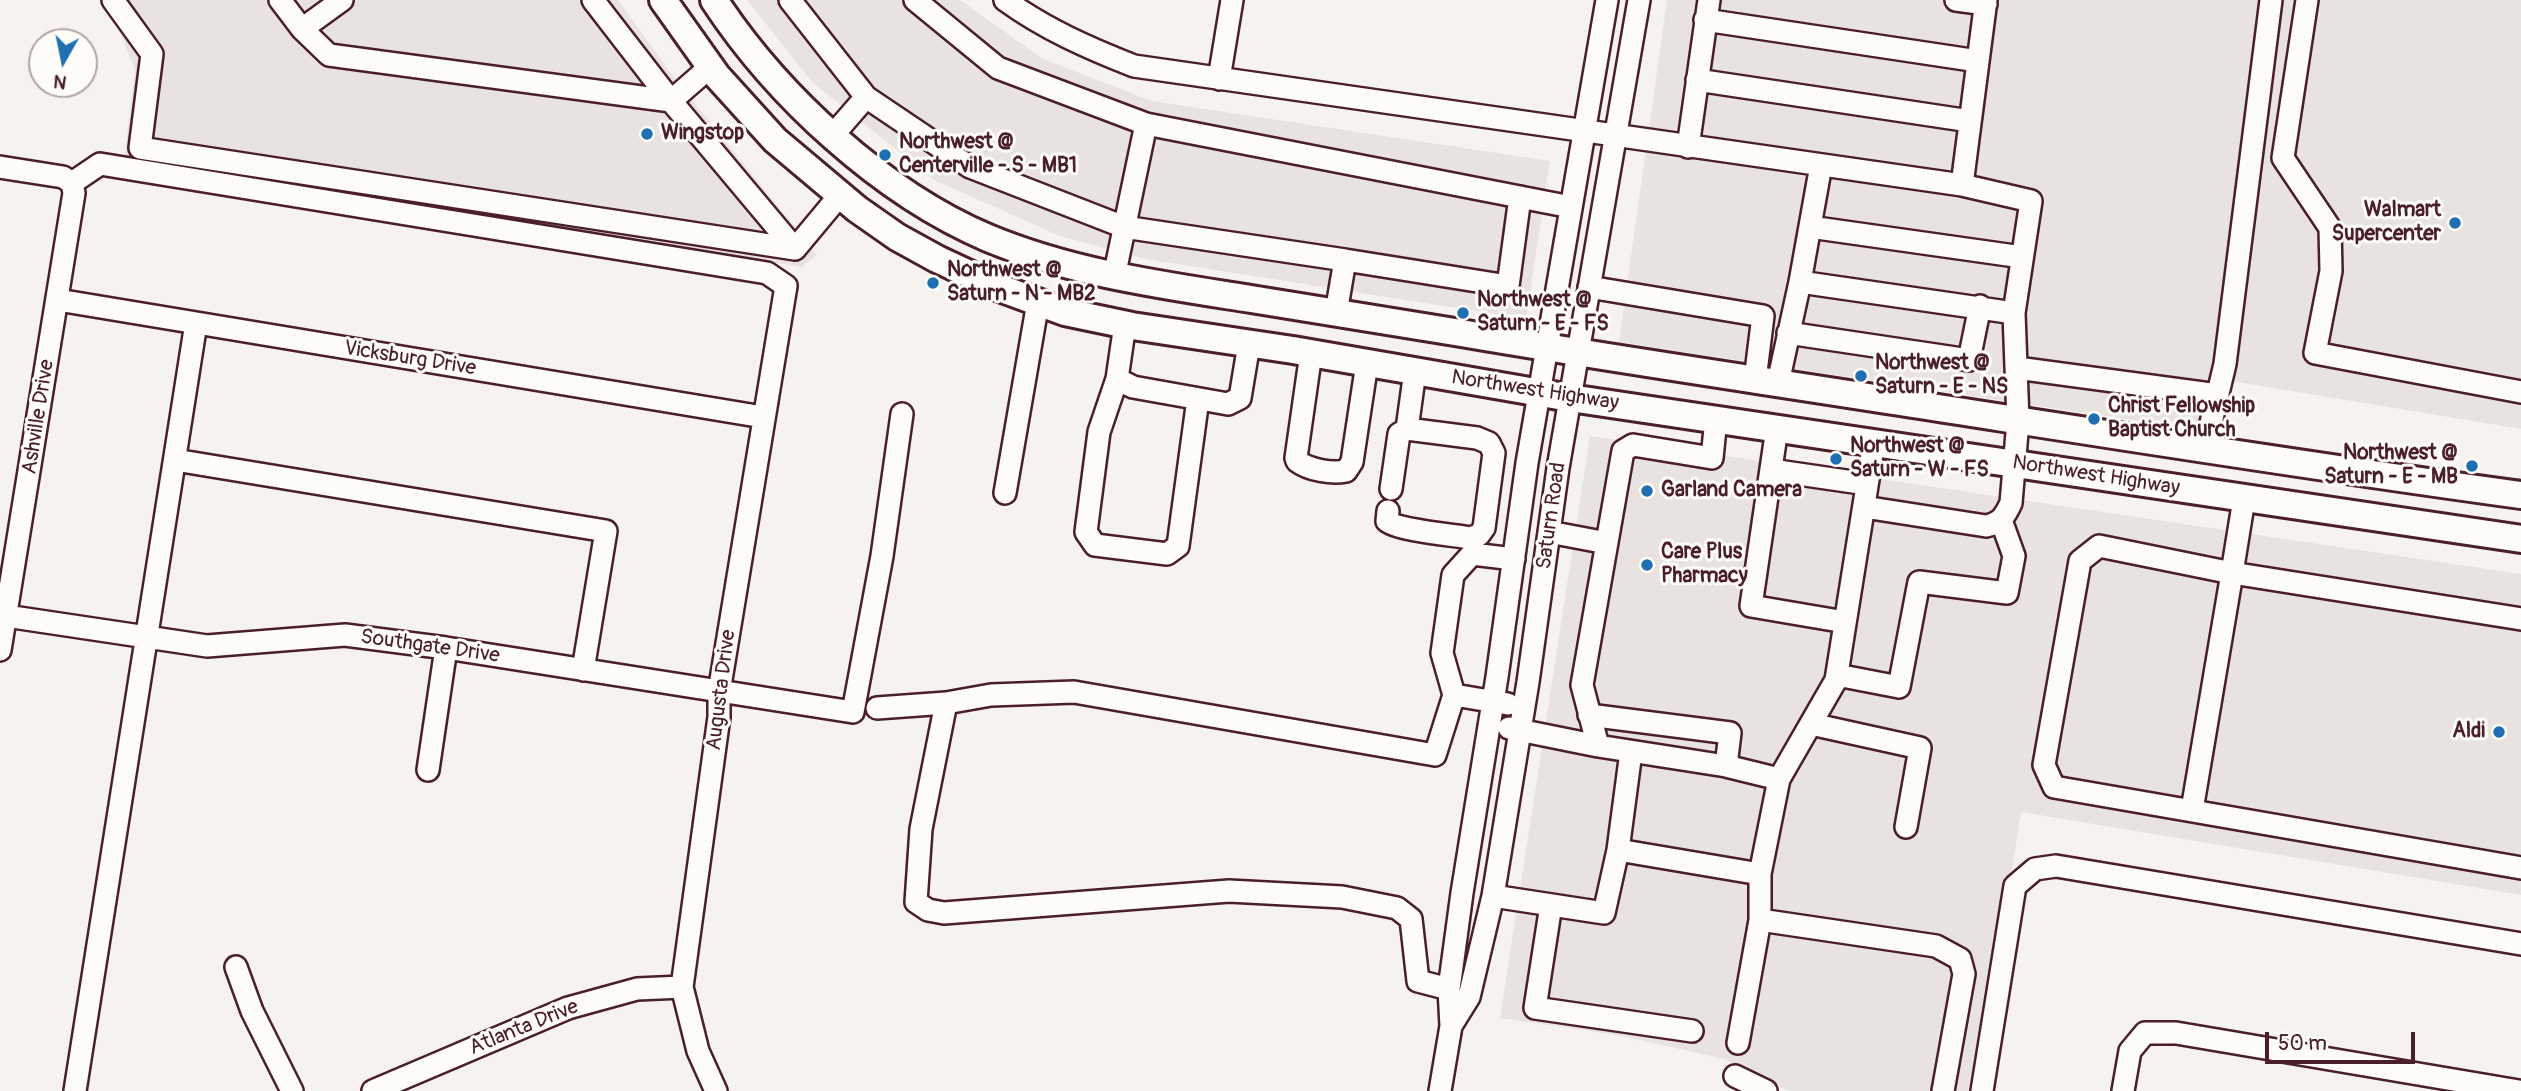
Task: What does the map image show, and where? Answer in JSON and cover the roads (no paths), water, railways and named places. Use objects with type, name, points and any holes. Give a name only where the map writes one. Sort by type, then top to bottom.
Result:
[{"type":"main road","name":"Northwest Highway","points":[[663,0],[710,67],[775,140],[840,195],[897,237],[937,259],[997,287],[1066,312],[1570,398],[2521,538]]},
{"type":"main road","name":"Northwest Highway","points":[[714,0],[757,58],[832,135],[869,166],[926,205],[986,237],[1051,260],[1114,277],[1578,353],[2521,495]]},
{"type":"main road","points":[[1114,277],[1115,322]]},
{"type":"street","points":[[113,0],[152,54],[140,148],[795,249]]},
{"type":"street","points":[[280,0],[302,29],[329,55],[671,102],[710,67]]},
{"type":"street","points":[[302,29],[341,0]]},
{"type":"street","points":[[593,0],[671,102],[795,249]]},
{"type":"street","points":[[790,0],[866,97],[970,167],[1124,227],[1508,286],[1520,197]]},
{"type":"street","points":[[915,0],[998,68],[1146,124],[1570,207]]},
{"type":"street","points":[[1004,0],[1027,16],[1079,44],[1134,66],[1962,186],[2031,201],[2014,313],[2018,421],[2011,503],[2001,520],[1986,526],[1864,507]]},
{"type":"street","points":[[1219,79],[1232,0]]},
{"type":"street","name":"Saturn Road","points":[[1440,1091],[1451,1026],[1449,989],[1462,893],[1490,725],[1528,459],[1608,0]]},
{"type":"street","name":"Saturn Road","points":[[1451,1026],[1469,997],[1493,896],[1570,398],[1639,0]]},
{"type":"street","points":[[1956,0],[1986,2],[1962,186]]},
{"type":"street","points":[[2205,449],[2225,364],[2270,0]]},
{"type":"street","points":[[2307,0],[2283,158],[2330,228],[2331,271],[2315,353],[2521,392]]},
{"type":"street","points":[[1688,147],[1707,10],[1978,61]]},
{"type":"street","points":[[1697,80],[1970,121]]},
{"type":"street","points":[[832,135],[866,97]]},
{"type":"street","points":[[1114,277],[1146,124]]},
{"type":"street","name":"Augusta Drive","points":[[72,183],[100,164],[767,273],[786,286],[719,692],[719,717],[682,987],[698,1051],[716,1091]]},
{"type":"street","points":[[1766,382],[1788,333],[1821,165]]},
{"type":"street","points":[[0,167],[63,177],[72,183]]},
{"type":"street","name":"Ashville Drive","points":[[0,650],[58,300],[74,193],[72,183]]},
{"type":"street","points":[[795,249],[840,195]]},
{"type":"street","points":[[1810,228],[2022,257]]},
{"type":"street","points":[[1336,313],[1345,260]]},
{"type":"street","points":[[1800,282],[2014,313]]},
{"type":"street","points":[[1589,287],[1763,316],[1766,382]]},
{"type":"street","name":"Vicksburg Drive","points":[[58,300],[763,417]]},
{"type":"street","points":[[1004,493],[1038,302]]},
{"type":"street","points":[[1788,333],[1969,360],[1980,306]]},
{"type":"street","points":[[1115,322],[1117,379],[1099,432],[1087,519],[1086,531],[1096,545],[1167,554],[1178,546],[1198,399]]},
{"type":"street","points":[[75,1091],[196,323]]},
{"type":"street","points":[[1117,379],[1133,387],[1228,404],[1240,398],[1249,344]]},
{"type":"street","points":[[1311,354],[1296,458],[1303,466],[1338,472],[1346,471],[1352,462],[1367,363]]},
{"type":"street","points":[[2017,368],[2218,395]]},
{"type":"street","points":[[1407,429],[1415,371]]},
{"type":"street","name":"Southgate Drive","points":[[6,616],[207,646],[345,635],[446,648],[853,712],[882,556],[902,414]]},
{"type":"street","points":[[1598,747],[1583,685],[1623,451],[1633,445],[1712,458],[1716,419]]},
{"type":"street","points":[[1777,428],[1751,606],[1845,622]]},
{"type":"street","points":[[1388,511],[1387,521],[1391,525],[1470,538],[1479,535],[1484,528],[1494,453],[1489,443],[1477,438],[1407,429],[1399,434],[1391,489]]},
{"type":"street","points":[[1738,1043],[1760,920],[1759,874],[1779,779],[1837,676],[1874,442]]},
{"type":"street","points":[[1494,453],[1528,459]]},
{"type":"street","points":[[175,460],[606,531],[583,670]]},
{"type":"street","points":[[1771,470],[1867,484]]},
{"type":"street","points":[[2192,810],[2245,499]]},
{"type":"street","points":[[1837,676],[1899,687],[1919,582],[2007,593],[2014,556],[2001,520]]},
{"type":"street","points":[[1484,528],[1517,533]]},
{"type":"street","points":[[1549,532],[1607,543]]},
{"type":"street","points":[[2521,619],[2232,572],[2099,546],[2080,561],[2045,765],[2054,787],[2521,868]]},
{"type":"street","points":[[877,708],[946,703],[991,695],[1074,692],[1435,755],[1454,695],[1442,653],[1453,575],[1472,554],[1514,559]]},
{"type":"street","points":[[428,770],[446,648]]},
{"type":"street","points":[[1454,695],[1524,707]]},
{"type":"street","points":[[946,703],[922,829],[916,902],[928,910],[944,913],[1229,891],[1342,897],[1397,908],[1411,919],[1418,981],[1449,989]]},
{"type":"street","points":[[1589,715],[1730,733],[1726,766]]},
{"type":"street","points":[[1811,724],[1920,748],[1906,827]]},
{"type":"street","points":[[1490,725],[1598,747],[1726,766],[1779,779]]},
{"type":"street","points":[[1493,896],[1604,913],[1618,850],[1631,752]]},
{"type":"street","points":[[1618,850],[1759,874]]},
{"type":"street","points":[[1982,1091],[2015,886],[2035,869],[2056,866],[2521,944]]},
{"type":"street","points":[[1551,905],[1535,1008],[1692,1031]]},
{"type":"street","points":[[1760,920],[1936,946],[1960,959],[1964,974],[1943,1091]]},
{"type":"street","points":[[236,967],[252,1011],[292,1091]]},
{"type":"street","name":"Atlanta Drive","points":[[373,1091],[568,1008],[637,989],[682,987]]},
{"type":"street","points":[[2123,1091],[2130,1051],[2145,1033],[2176,1033],[2519,1091]]},
{"type":"street","points":[[1735,1076],[1766,1091]]},
{"type":"place","name":"Wingstop","points":[[647,134]]},
{"type":"place","name":"Northwest @ Centerville - S - MB1","points":[[885,155]]},
{"type":"place","name":"Walmart Supercenter","points":[[2455,223]]},
{"type":"place","name":"Northwest @ Saturn - N - MB2","points":[[933,283]]},
{"type":"place","name":"Northwest @ Saturn - E - FS","points":[[1463,313]]},
{"type":"place","name":"Northwest @ Saturn - E - NS","points":[[1861,376]]},
{"type":"place","name":"Christ Fellowship Baptist Church","points":[[2094,419]]},
{"type":"place","name":"Northwest @ Saturn - W - FS","points":[[1836,459]]},
{"type":"place","name":"Northwest @ Saturn - E - MB","points":[[2472,466]]},
{"type":"place","name":"Garland Camera","points":[[1647,491]]},
{"type":"place","name":"Care Plus Pharmacy","points":[[1647,565]]},
{"type":"place","name":"Aldi","points":[[2499,732]]}]
